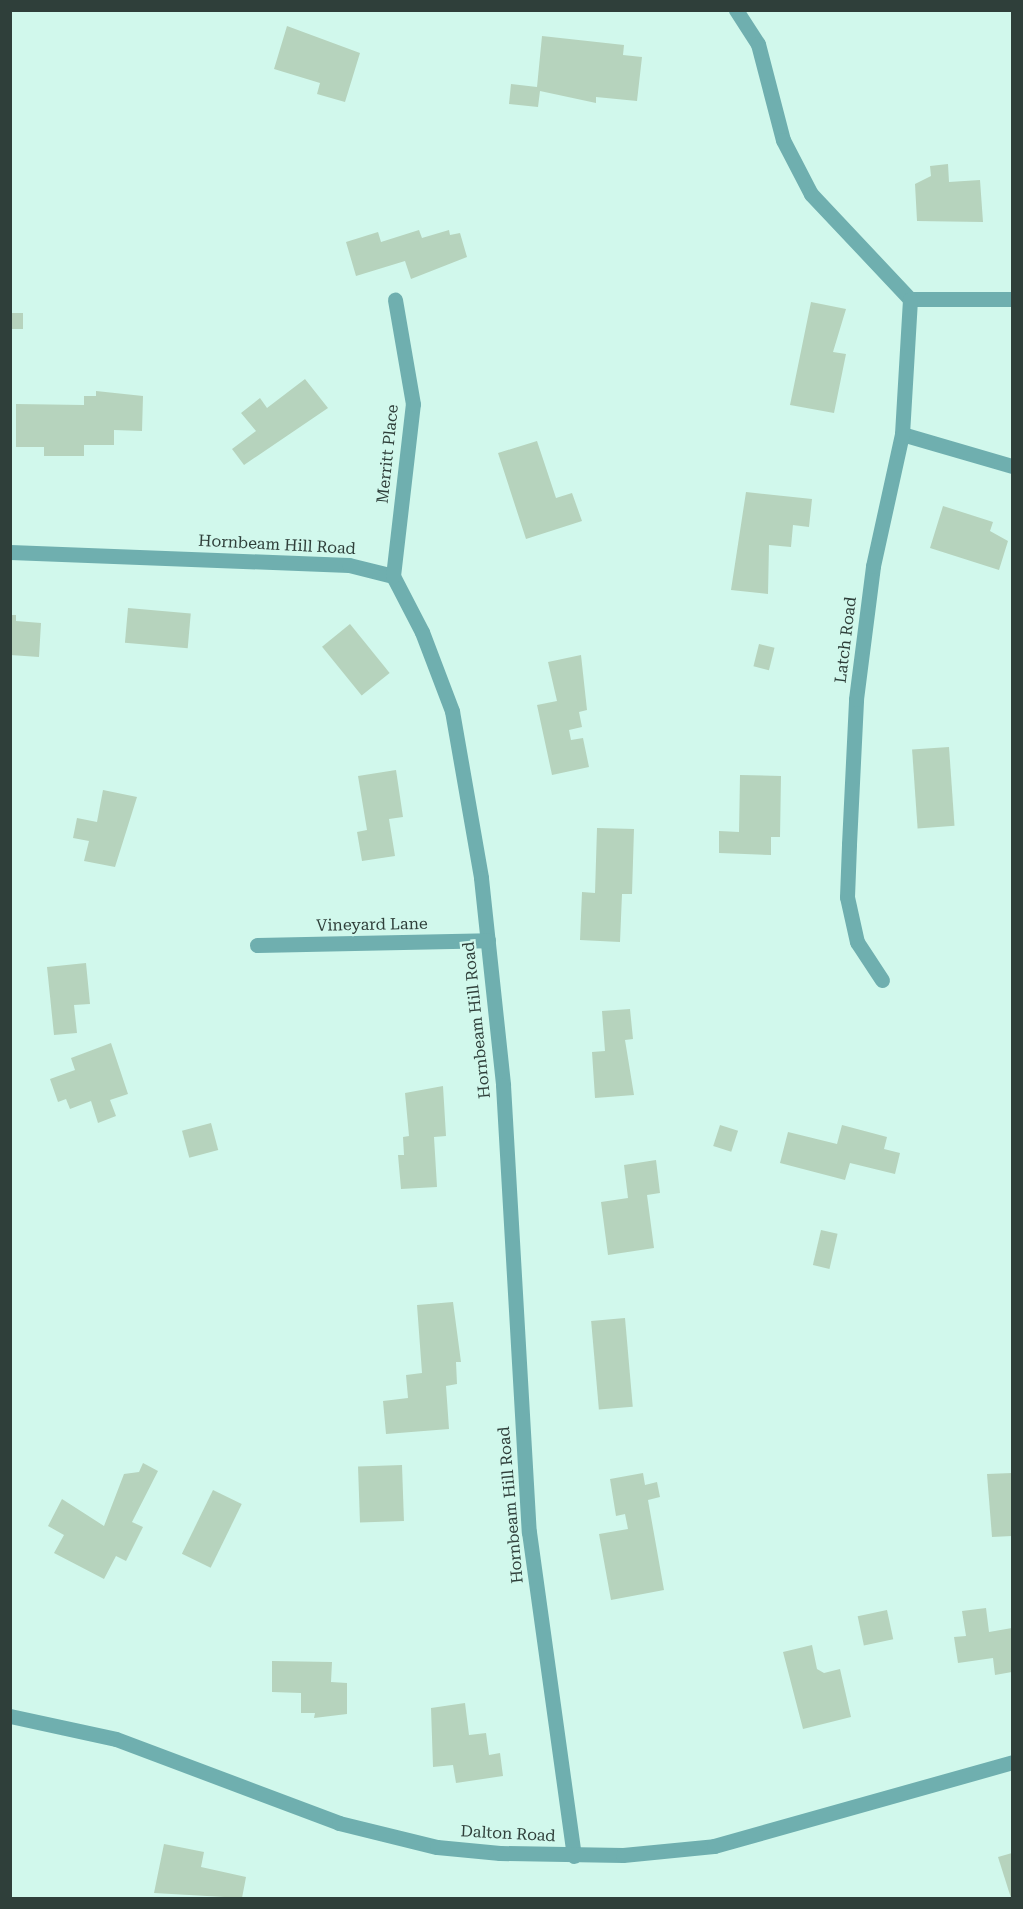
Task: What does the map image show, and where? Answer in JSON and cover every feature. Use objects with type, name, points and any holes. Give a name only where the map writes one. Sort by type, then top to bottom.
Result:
[{"type":"street","points":[[736,10],[758,44],[783,140],[811,194],[910,299],[1012,299]]},
{"type":"street","name":"Latch Road","points":[[882,980],[857,942],[847,897],[856,699],[873,566],[902,434],[910,299]]},
{"type":"street","name":"Merritt Place","points":[[393,576],[413,404],[395,300]]},
{"type":"street","points":[[902,434],[1012,466]]},
{"type":"street","name":"Hornbeam Hill Road","points":[[10,552],[349,565],[393,576],[422,632],[452,711],[488,940],[503,1085],[528,1532],[574,1856]]},
{"type":"street","name":"Vineyard Lane","points":[[257,945],[488,940]]},
{"type":"street","name":"Dalton Road","points":[[10,1716],[116,1739],[307,1814],[403,1840],[462,1851],[574,1856],[683,1851],[745,1840],[1012,1762]]},
{"type":"building","points":[[287,26],[360,53],[345,102],[317,94],[320,83],[274,69]]},
{"type":"building","points":[[542,36],[624,45],[623,55],[642,57],[637,101],[596,97],[596,103],[540,91],[538,107],[509,104],[511,84],[537,87]]},
{"type":"building","points":[[948,164],[949,182],[980,180],[983,222],[917,221],[915,184],[931,176],[930,166]]},
{"type":"building","points":[[419,230],[422,238],[449,230],[450,235],[460,233],[467,257],[411,279],[405,261],[356,276],[346,242],[378,232],[381,242]]},
{"type":"building","points":[[811,302],[846,309],[833,352],[846,354],[834,413],[790,405]]},
{"type":"building","points":[[10,313],[23,313],[23,329],[10,329]]},
{"type":"building","points":[[305,379],[328,408],[244,465],[232,449],[256,431],[241,413],[260,398],[267,408]]},
{"type":"building","points":[[96,391],[143,396],[142,431],[114,430],[114,445],[84,445],[84,456],[44,456],[44,447],[16,447],[16,404],[84,405],[84,396],[96,396]]},
{"type":"building","points":[[537,441],[556,498],[572,493],[582,521],[526,539],[498,453]]},
{"type":"building","points":[[746,492],[812,499],[809,527],[793,525],[791,547],[769,545],[768,594],[731,590]]},
{"type":"building","points":[[943,506],[993,522],[990,531],[1008,541],[999,570],[930,548]]},
{"type":"building","points":[[128,608],[191,613],[188,648],[125,643]]},
{"type":"building","points":[[10,615],[16,615],[16,621],[41,623],[39,657],[10,655]]},
{"type":"building","points":[[350,624],[390,673],[362,696],[322,647]]},
{"type":"building","points":[[759,644],[775,648],[769,670],[753,666]]},
{"type":"building","points":[[581,655],[587,710],[579,712],[582,727],[569,730],[571,740],[583,738],[589,767],[552,775],[537,705],[557,701],[548,662]]},
{"type":"building","points":[[949,747],[955,826],[918,828],[912,750]]},
{"type":"building","points":[[396,770],[403,817],[389,819],[395,856],[362,861],[357,832],[367,830],[358,776]]},
{"type":"building","points":[[740,775],[781,776],[780,837],[771,837],[771,855],[719,853],[719,831],[739,832]]},
{"type":"building","points":[[103,790],[137,797],[115,867],[84,861],[89,841],[73,838],[77,818],[97,822]]},
{"type":"building","points":[[597,828],[634,829],[632,894],[622,894],[620,942],[580,940],[582,892],[595,893]]},
{"type":"building","points":[[86,963],[90,1004],[74,1005],[77,1033],[54,1035],[47,967]]},
{"type":"building","points":[[630,1009],[633,1039],[625,1040],[634,1095],[595,1098],[592,1052],[605,1051],[602,1011]]},
{"type":"building","points":[[111,1043],[128,1094],[110,1100],[116,1116],[98,1123],[91,1101],[70,1109],[66,1099],[58,1102],[50,1079],[75,1070],[71,1058]]},
{"type":"building","points":[[443,1086],[446,1136],[434,1137],[437,1187],[401,1189],[398,1155],[404,1155],[403,1137],[409,1136],[405,1093]]},
{"type":"building","points":[[211,1123],[218,1150],[189,1158],[182,1131]]},
{"type":"building","points":[[720,1125],[738,1131],[731,1152],[713,1146]]},
{"type":"building","points":[[842,1125],[887,1137],[884,1149],[900,1153],[895,1174],[850,1163],[845,1180],[780,1163],[788,1132],[837,1144]]},
{"type":"building","points":[[656,1160],[660,1193],[647,1195],[654,1248],[608,1255],[601,1202],[628,1198],[624,1165]]},
{"type":"building","points":[[821,1230],[838,1234],[829,1269],[813,1265]]},
{"type":"building","points":[[453,1302],[461,1362],[456,1362],[457,1384],[446,1386],[449,1429],[386,1434],[383,1401],[408,1398],[406,1375],[422,1373],[417,1305]]},
{"type":"building","points":[[625,1318],[633,1407],[599,1410],[591,1321]]},
{"type":"building","points":[[143,1463],[158,1471],[132,1522],[143,1527],[126,1561],[116,1556],[104,1579],[54,1553],[64,1535],[48,1526],[62,1499],[104,1526],[124,1474],[139,1472]]},
{"type":"building","points":[[402,1465],[404,1521],[360,1523],[358,1467]]},
{"type":"building","points":[[643,1473],[645,1485],[657,1482],[660,1497],[648,1500],[664,1590],[611,1600],[599,1534],[628,1529],[625,1514],[616,1516],[610,1479]]},
{"type":"building","points":[[1012,1473],[1012,1536],[992,1537],[987,1474]]},
{"type":"building","points":[[213,1490],[242,1504],[211,1568],[182,1554]]},
{"type":"building","points":[[986,1608],[989,1632],[1012,1628],[1012,1672],[995,1675],[993,1658],[958,1663],[954,1637],[966,1636],[962,1611]]},
{"type":"building","points":[[887,1610],[893,1639],[864,1646],[858,1616]]},
{"type":"building","points":[[812,1645],[817,1669],[824,1673],[840,1669],[851,1717],[803,1729],[783,1652]]},
{"type":"building","points":[[272,1661],[332,1662],[331,1682],[347,1683],[347,1714],[314,1718],[315,1713],[301,1713],[301,1693],[272,1692]]},
{"type":"building","points":[[465,1703],[469,1735],[486,1733],[489,1755],[500,1753],[503,1776],[456,1783],[453,1765],[433,1767],[431,1708]]},
{"type":"building","points":[[164,1844],[204,1852],[201,1867],[246,1877],[242,1898],[154,1893]]},
{"type":"building","points":[[1012,1853],[1012,1898],[1011,1898],[998,1857]]}]
